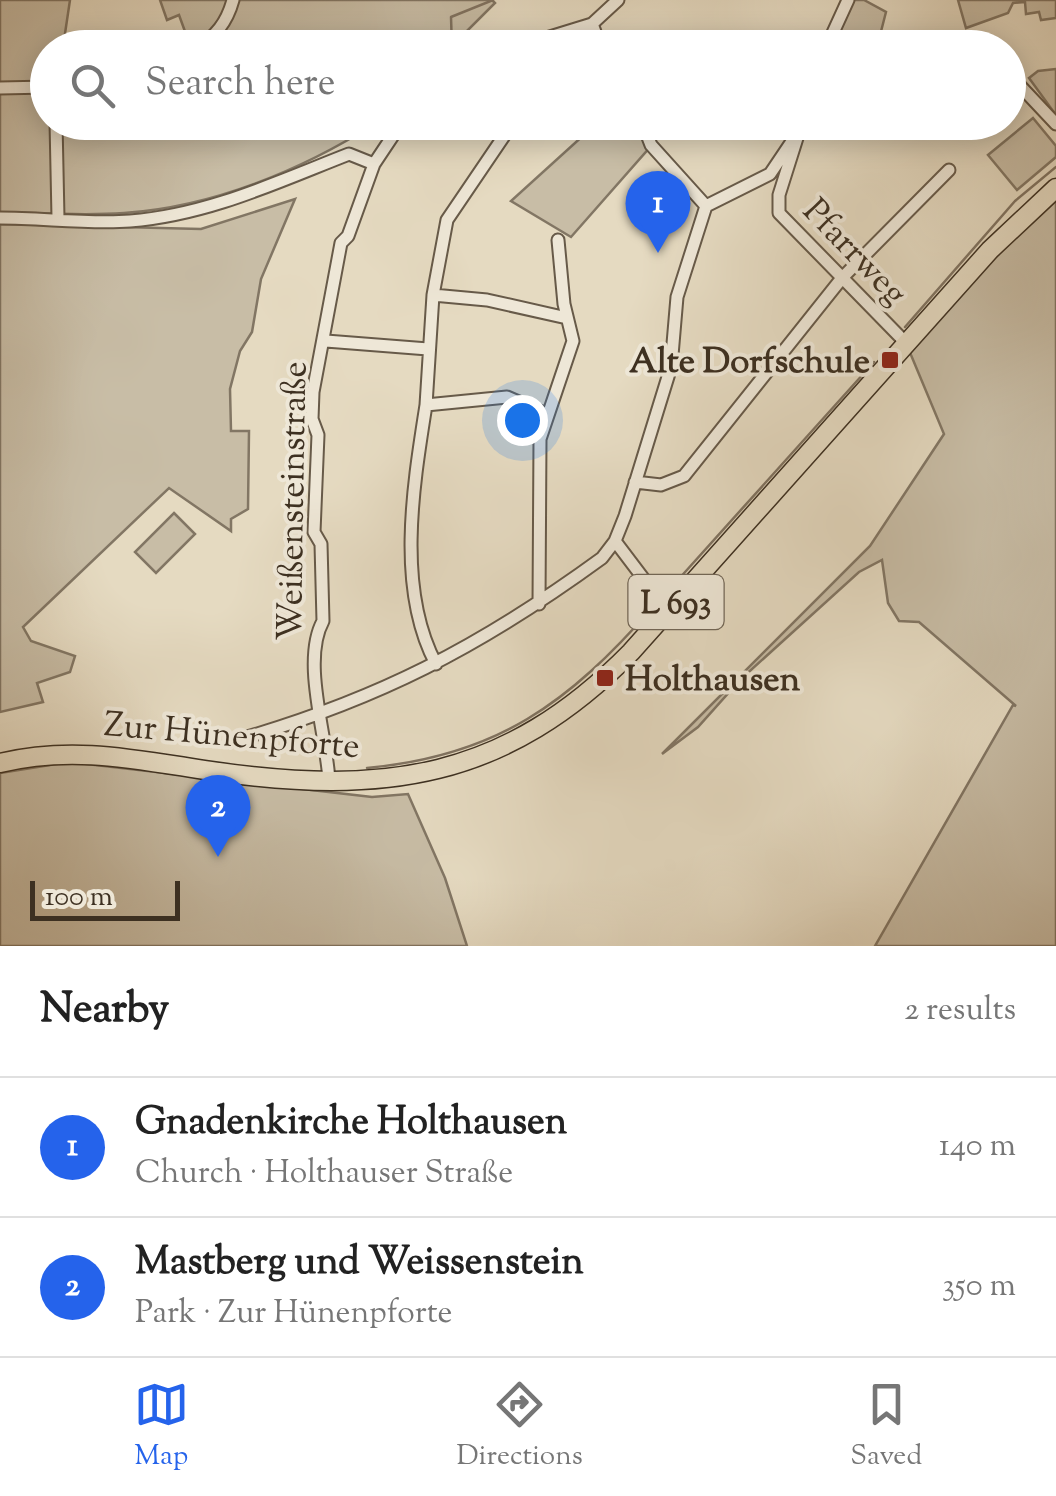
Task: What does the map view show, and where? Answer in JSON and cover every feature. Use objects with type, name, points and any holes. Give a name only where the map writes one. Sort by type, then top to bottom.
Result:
[{"type":"main road","name":"Zur Hünenpforte","points":[[0,763],[87,752],[228,773],[329,781],[390,778],[482,758],[534,734],[605,678],[990,250],[1056,188]]},
{"type":"street","points":[[218,30],[233,0]]},
{"type":"street","points":[[572,30],[592,24],[618,0]]},
{"type":"street","points":[[834,30],[848,0]]},
{"type":"street","points":[[592,24],[594,30]]},
{"type":"street","points":[[0,88],[30,87]]},
{"type":"street","points":[[1026,92],[1056,124]]},
{"type":"street","points":[[56,140],[58,218]]},
{"type":"street","name":"Weißensteinstraße","points":[[329,781],[316,678],[317,631],[323,621],[320,544],[314,532],[313,502],[318,491],[318,434],[312,418],[319,349],[326,342],[337,279],[333,271],[374,164],[390,140]]},
{"type":"street","points":[[436,664],[415,618],[414,491],[426,405],[433,296],[448,220],[501,140]]},
{"type":"street","points":[[649,140],[706,206]]},
{"type":"street","points":[[706,206],[770,174],[795,140]]},
{"type":"street","name":"Pfarrweg","points":[[797,140],[796,153],[778,195],[779,213],[906,343]]},
{"type":"street","points":[[0,218],[127,222],[172,216],[219,206],[349,154],[374,164]]},
{"type":"street","points":[[635,482],[661,485],[684,476],[842,278],[949,170]]},
{"type":"street","points":[[230,742],[320,716],[475,645],[602,558],[615,541],[671,367],[677,296],[706,206]]},
{"type":"street","points":[[539,604],[540,439],[574,340],[567,318],[558,240]]},
{"type":"street","points":[[433,296],[487,300],[567,318]]},
{"type":"street","points":[[326,342],[428,349]]},
{"type":"street","points":[[426,405],[507,397],[546,414]]},
{"type":"street","points":[[615,541],[668,610]]},
{"type":"shaded area","points":[[0,0],[70,0],[66,30],[30,30],[30,140],[348,140],[287,171],[191,203],[109,214],[0,212]]},
{"type":"shaded area","points":[[160,0],[495,3],[468,30],[184,30],[179,15],[167,20]]},
{"type":"shaded area","points":[[853,0],[864,0],[886,12],[881,30],[839,30]]},
{"type":"shaded area","points":[[958,0],[1056,0],[1056,18],[1041,20],[1039,12],[1026,14],[1025,2],[1013,3],[1008,13],[966,28]]},
{"type":"shaded area","points":[[1056,69],[1056,115],[1029,78],[1038,71]]},
{"type":"shaded area","points":[[1033,118],[1056,146],[1056,157],[1017,190],[988,155],[1006,140],[1026,140],[1026,124]]},
{"type":"shaded area","points":[[578,140],[648,140],[651,146],[571,237],[511,201]]},
{"type":"shaded area","points":[[1056,189],[1056,946],[875,946],[1013,705],[1016,706],[919,622],[899,621],[888,603],[882,560],[859,572],[741,679],[698,727],[662,754],[870,546],[944,434],[906,343]]},
{"type":"shaded area","points":[[295,199],[261,279],[252,332],[240,351],[230,389],[231,431],[249,431],[248,509],[231,519],[231,531],[169,488],[23,627],[31,641],[75,656],[70,672],[37,683],[43,702],[0,712],[0,224],[201,229]]},
{"type":"shaded area","points":[[174,513],[195,534],[156,573],[135,552]]},
{"type":"shaded area","points":[[69,762],[372,797],[408,794],[445,878],[467,946],[0,946],[0,773]]},
{"type":"waterway","points":[[451,30],[451,17],[493,0]]},
{"type":"waterway","points":[[905,327],[1015,201],[1056,167]]},
{"type":"waterway","points":[[668,591],[874,362]]},
{"type":"waterway","points":[[367,768],[455,751],[527,719],[591,671],[653,607]]},
{"type":"place","name":"Gnadenkirche Holthausen","points":[[658,253]]},
{"type":"place","name":"Alte Dorfschule","points":[[890,360]]},
{"type":"place","name":"Holthausen","points":[[605,678]]},
{"type":"place","name":"Mastberg und Weissenstein","points":[[218,857]]}]
